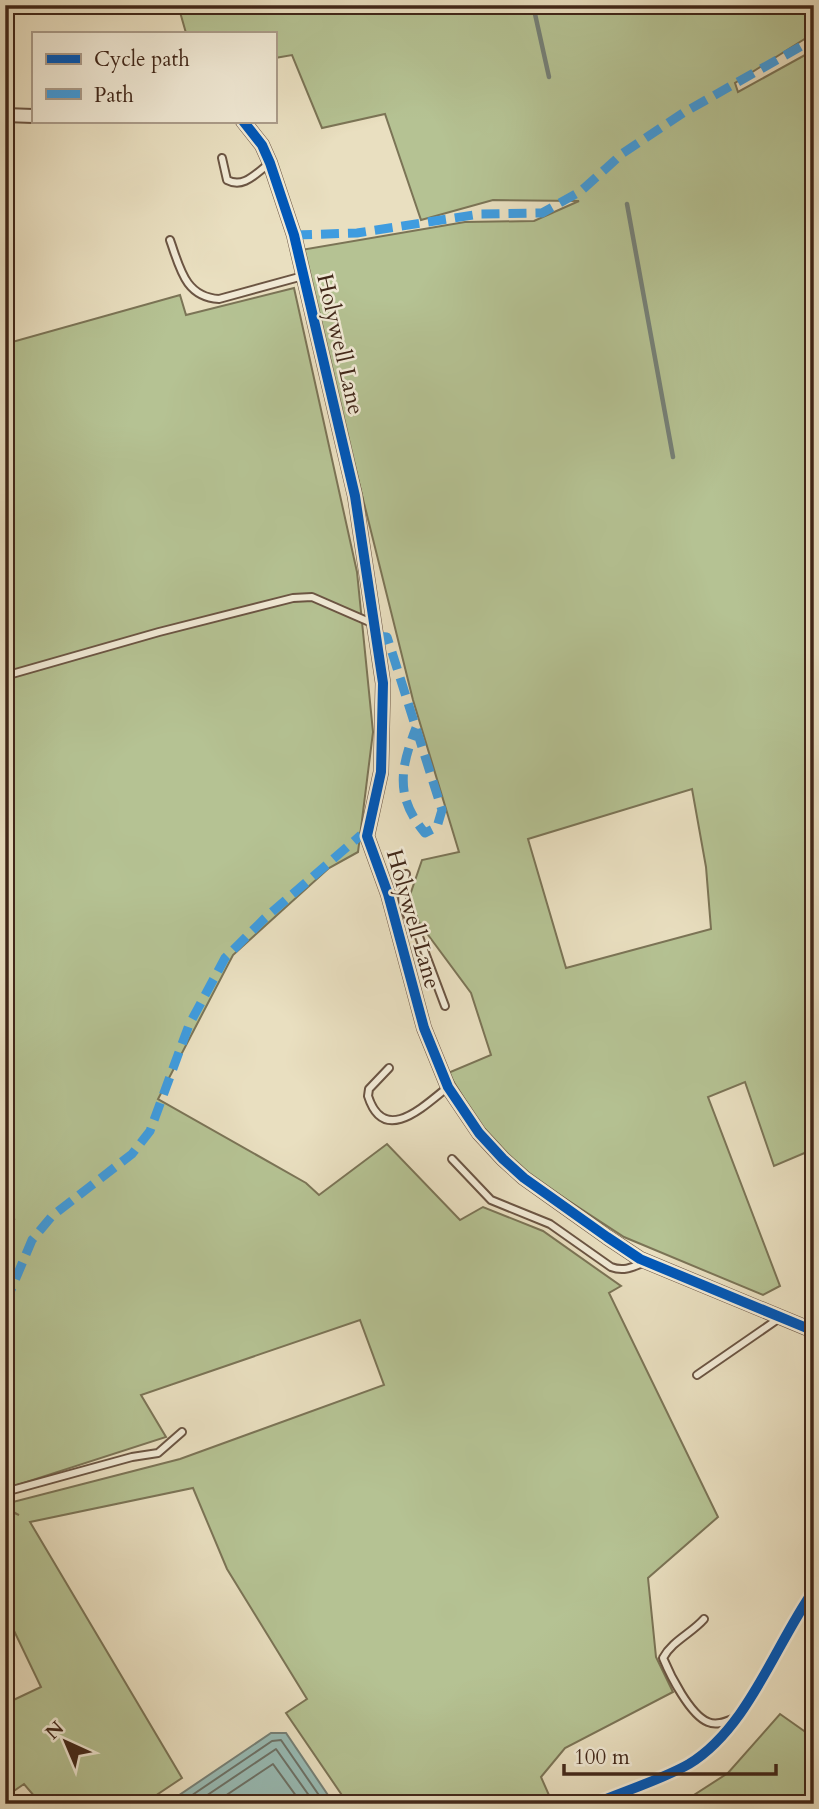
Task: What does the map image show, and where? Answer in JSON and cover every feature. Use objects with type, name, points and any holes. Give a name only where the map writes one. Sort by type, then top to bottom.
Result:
[{"type":"street","points":[[5,115],[32,116]]},
{"type":"street","name":"Holywell Lane","points":[[244,122],[261,145],[270,163],[294,235],[355,496],[383,683],[381,772],[367,836],[388,894],[424,1028],[448,1087],[479,1132],[524,1178],[607,1237],[646,1261],[814,1331]]},
{"type":"lane","points":[[222,158],[227,180],[237,184],[245,182],[270,163]]},
{"type":"lane","points":[[170,240],[184,280],[190,288],[205,297],[219,299],[303,276]]},
{"type":"lane","points":[[5,676],[159,632],[293,598],[312,597],[374,624]]},
{"type":"lane","points":[[406,874],[400,902],[415,926],[445,1006]]},
{"type":"lane","points":[[397,934],[407,916]]},
{"type":"lane","points":[[388,1068],[369,1089],[368,1096],[377,1113],[391,1121],[408,1117],[448,1087]]},
{"type":"lane","points":[[452,1159],[491,1200],[550,1224],[611,1267],[619,1270],[646,1261]]},
{"type":"lane","points":[[697,1375],[781,1317]]},
{"type":"lane","points":[[5,1492],[132,1457],[158,1453],[182,1432]]},
{"type":"lane","points":[[704,1619],[693,1631],[667,1650],[663,1658],[697,1714],[709,1723],[721,1723],[735,1718]]},
{"type":"green space","points":[[178,5],[814,5],[814,33],[735,83],[738,92],[814,50],[814,1149],[774,1166],[745,1082],[708,1097],[780,1286],[763,1295],[624,1237],[523,1171],[482,1127],[448,1073],[491,1055],[471,993],[420,924],[409,898],[422,860],[459,852],[413,700],[301,250],[465,222],[534,221],[579,201],[493,200],[421,220],[385,114],[322,128],[292,55],[276,58],[276,32],[186,32]],"holes":[[[692,789],[706,867],[711,929],[566,968],[528,839]]]},
{"type":"green space","points":[[294,288],[357,572],[373,732],[358,852],[329,868],[233,955],[158,1099],[306,1183],[319,1195],[387,1144],[460,1220],[483,1207],[543,1231],[621,1286],[609,1293],[718,1517],[648,1578],[656,1657],[673,1692],[565,1748],[541,1777],[552,1802],[493,1800],[494,1804],[348,1804],[286,1713],[307,1699],[227,1569],[193,1488],[30,1522],[182,1778],[143,1804],[41,1804],[24,1784],[5,1797],[5,1704],[41,1687],[5,1612],[5,1509],[19,1515],[5,1507],[5,1504],[180,1459],[384,1385],[360,1320],[141,1395],[166,1437],[5,1489],[5,1224],[14,1219],[12,1217],[5,1221],[5,344],[180,295],[186,315]]},
{"type":"green space","points":[[780,1714],[814,1738],[814,1804],[680,1804],[728,1773]]},
{"type":"water","points":[[271,1733],[286,1733],[334,1804],[166,1804]]},
{"type":"waterway","points":[[533,5],[549,77]]},
{"type":"waterway","points":[[627,204],[673,457]]},
{"type":"marked path","points":[[294,235],[357,233],[480,214],[542,213],[581,191],[623,153],[683,113],[814,39]]},
{"type":"marked path","points":[[376,636],[387,637],[390,646],[442,810],[437,827],[425,833],[409,807],[403,782],[406,757],[411,743],[416,728]]},
{"type":"marked path","points":[[5,1304],[32,1240],[52,1216],[132,1154],[150,1131],[189,1025],[225,958],[265,918],[361,835]]},
{"type":"cycle path","points":[[244,122],[262,145],[270,163],[294,235],[355,496],[383,683],[381,772],[367,836],[388,894],[424,1028],[448,1087],[479,1133],[503,1159],[524,1178],[607,1237],[640,1259],[814,1331]]},
{"type":"cycle path","points":[[594,1804],[679,1770],[710,1748],[744,1708],[814,1590]]}]
